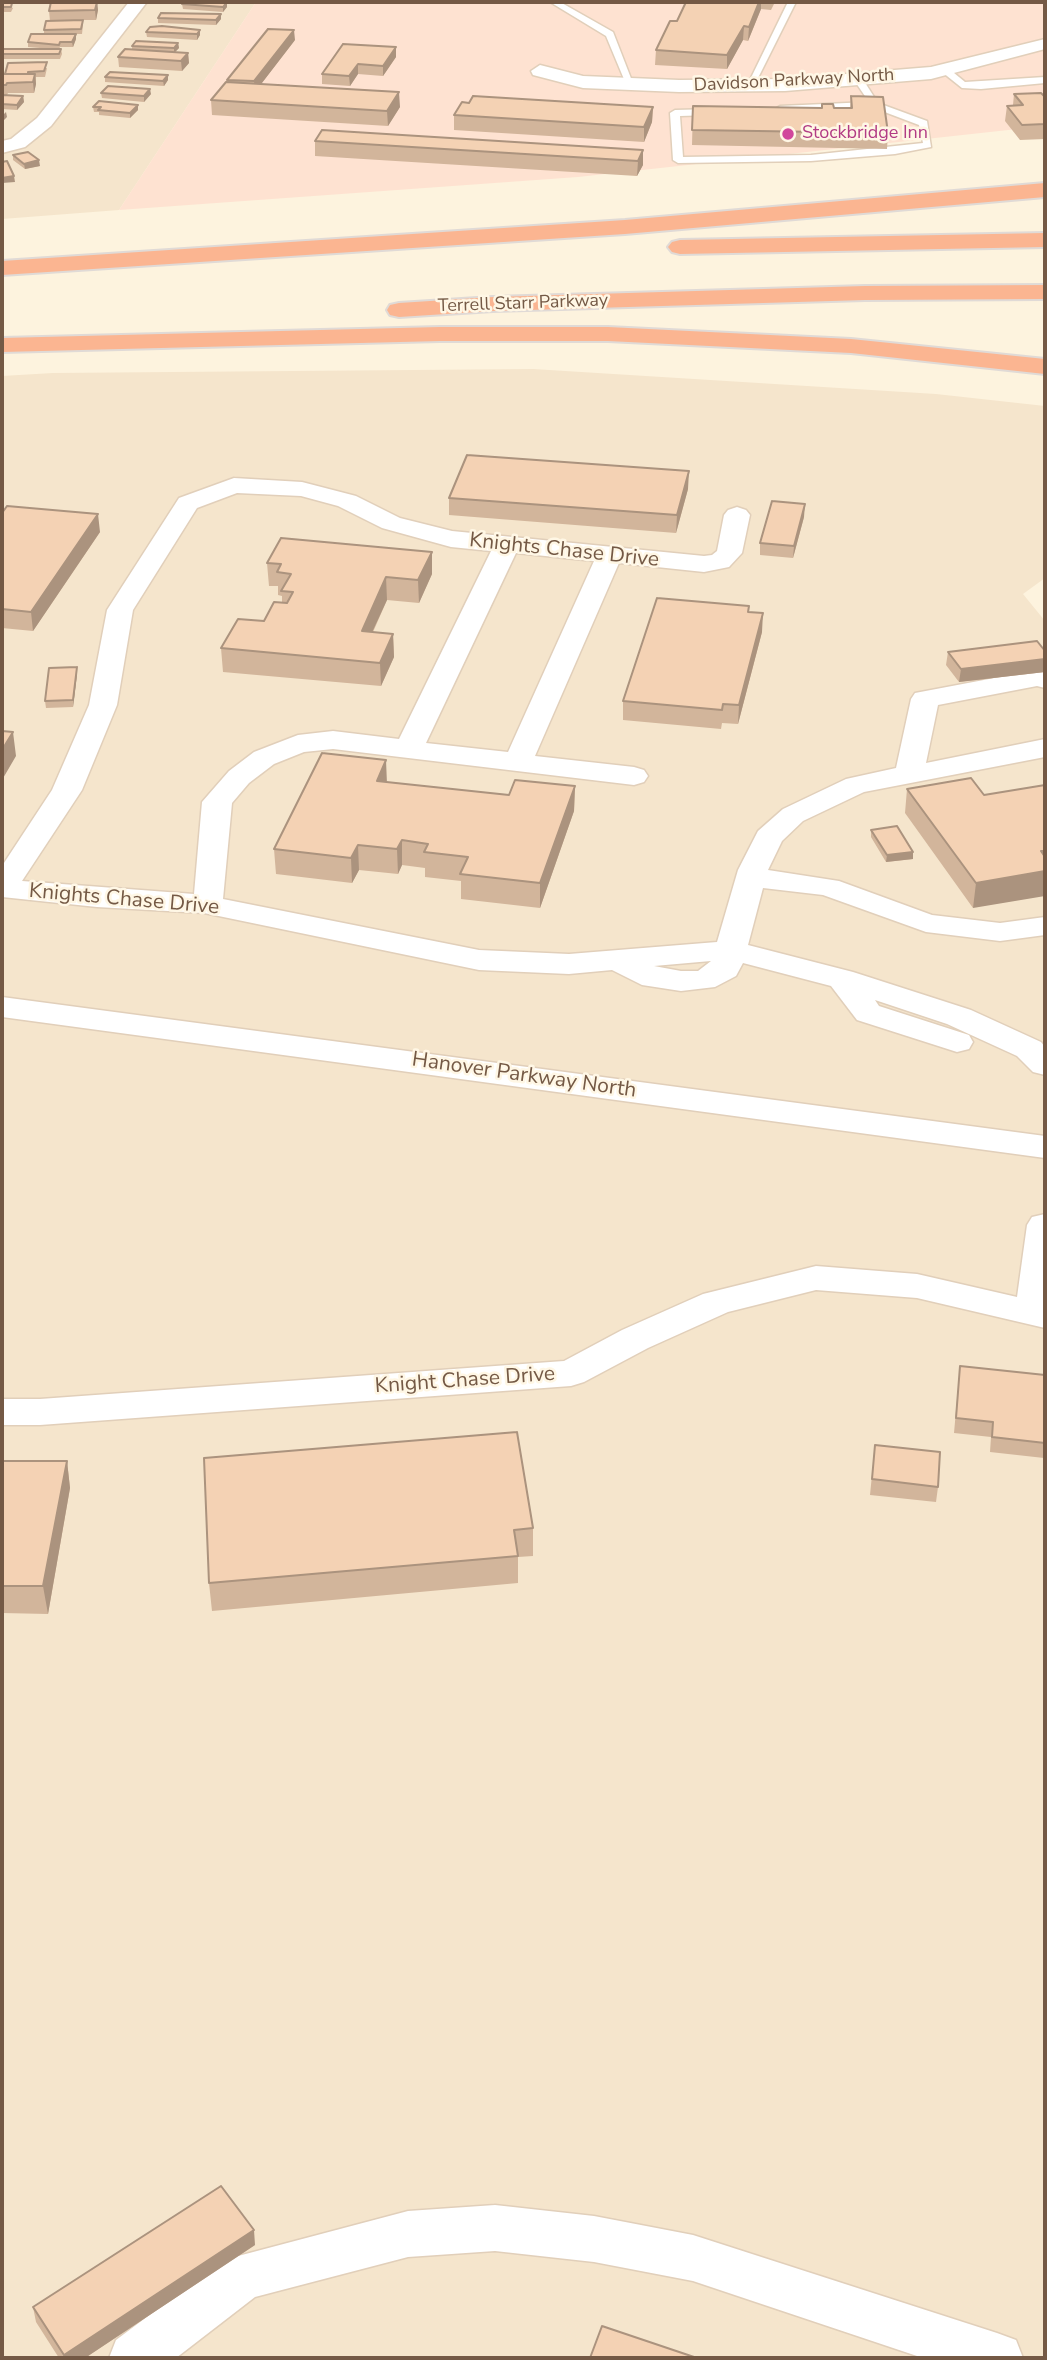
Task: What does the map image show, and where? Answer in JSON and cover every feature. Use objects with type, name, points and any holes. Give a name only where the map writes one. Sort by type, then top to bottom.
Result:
[{"type":"highway","points":[[2,268],[612,228],[1045,190]]},
{"type":"highway","points":[[652,248],[1045,240]]},
{"type":"highway","points":[[2,278],[624,249]]},
{"type":"highway","name":"Terrell Starr Parkway","points":[[370,312],[507,304],[865,293],[1045,292]]},
{"type":"highway","points":[[2,334],[343,313]]},
{"type":"highway","points":[[2,345],[440,334],[608,334],[851,346],[1045,367]]},
{"type":"street","points":[[2,147],[18,143],[44,122],[138,2]]},
{"type":"street","name":"Davidson Parkway North","points":[[540,71],[583,82],[749,86],[859,80],[945,70],[1045,44]]},
{"type":"street","name":"Knights Chase Drive","points":[[737,516],[729,553],[720,562],[704,564],[452,539],[391,523],[347,501],[302,489],[234,485],[188,503],[120,610],[103,705],[67,790],[2,888],[97,898],[204,904],[479,960],[536,964],[615,960],[653,978],[704,980],[725,969],[751,877],[769,837],[793,815],[856,785],[1045,748]]},
{"type":"street","points":[[409,748],[508,545]]},
{"type":"street","points":[[518,762],[609,555]]},
{"type":"street","points":[[909,775],[925,699],[1042,677],[1045,680]]},
{"type":"street","points":[[204,904],[209,897],[217,802],[239,777],[264,758],[298,744],[333,740],[634,776]]},
{"type":"street","points":[[751,877],[828,887],[926,923],[1000,932],[1045,926]]},
{"type":"street","points":[[730,950],[965,1009],[1026,1020],[1042,1039],[1045,1050]]},
{"type":"street","points":[[842,979],[868,1013],[1045,1067]]},
{"type":"street","name":"Hanover Parkway North","points":[[2,1007],[1045,1147]]},
{"type":"street","points":[[965,1009],[1029,1049],[1045,1067]]},
{"type":"street","name":"Knight Chase Drive","points":[[2,1412],[40,1412],[572,1373],[635,1339],[716,1303],[816,1278],[916,1286],[1039,1314],[1045,1225]]},
{"type":"street","points":[[135,2358],[241,2277],[408,2234],[495,2228],[594,2239],[693,2258],[997,2358]]},
{"type":"lane","points":[[554,2],[610,34],[631,84]]},
{"type":"lane","points":[[749,86],[792,2]]},
{"type":"lane","points":[[945,70],[962,85],[981,86],[1045,80]]},
{"type":"lane","points":[[859,80],[875,105]]},
{"type":"lane","points":[[729,111],[675,113],[678,160],[811,158],[895,151],[928,145],[924,123],[875,105],[769,109]]},
{"type":"shaded area","points":[[2,2],[256,2],[119,210],[2,219]]},
{"type":"shaded area","points":[[256,2],[1045,2],[1045,126],[578,177],[119,210]]},
{"type":"shaded area","points":[[533,369],[936,394],[1045,406],[1045,578],[1023,594],[1045,621],[1045,2358],[2,2358],[2,376],[53,373]]},
{"type":"building","points":[[51,2],[97,2],[95,10],[49,11]]},
{"type":"building","points":[[227,2],[223,7],[182,4]]},
{"type":"building","points":[[686,2],[759,2],[749,27],[744,26],[727,55],[656,50],[670,21],[677,21]]},
{"type":"building","points":[[2,3],[12,3],[11,7],[2,7]]},
{"type":"building","points":[[161,13],[221,14],[216,20],[158,18]]},
{"type":"building","points":[[83,20],[81,29],[44,30],[46,21]]},
{"type":"building","points":[[150,27],[200,30],[197,34],[146,32]]},
{"type":"building","points":[[268,29],[294,30],[254,81],[227,80]]},
{"type":"building","points":[[31,34],[76,34],[72,42],[60,42],[59,45],[28,42]]},
{"type":"building","points":[[136,41],[178,43],[174,48],[132,46]]},
{"type":"building","points":[[343,44],[396,47],[383,66],[358,64],[349,76],[322,74]]},
{"type":"building","points":[[2,49],[61,49],[59,54],[2,54]]},
{"type":"building","points":[[125,49],[188,53],[181,61],[118,57]]},
{"type":"building","points":[[47,62],[44,71],[5,74],[8,63]]},
{"type":"building","points":[[110,72],[168,75],[163,81],[105,77]]},
{"type":"building","points":[[2,74],[35,74],[33,82],[2,85]]},
{"type":"building","points":[[226,82],[399,92],[387,111],[211,100]]},
{"type":"building","points":[[108,86],[150,89],[144,96],[101,93]]},
{"type":"building","points":[[1041,93],[1045,97],[1045,124],[1022,125],[1007,106],[1023,105],[1014,94]]},
{"type":"building","points":[[2,95],[23,96],[17,105],[2,104]]},
{"type":"building","points":[[473,96],[653,107],[644,127],[454,115],[462,102],[469,103]]},
{"type":"building","points":[[851,96],[883,97],[888,133],[692,130],[693,106],[822,108],[822,104],[833,104],[834,108],[852,108]]},
{"type":"building","points":[[99,101],[138,105],[130,113],[98,110],[101,107],[93,107]]},
{"type":"building","points":[[322,130],[643,150],[638,161],[315,141]]},
{"type":"building","points":[[28,152],[39,160],[24,164],[13,155]]},
{"type":"building","points":[[7,161],[14,176],[2,178],[2,162]]},
{"type":"building","points":[[467,455],[689,471],[677,515],[449,498]]},
{"type":"building","points":[[772,501],[805,504],[794,546],[760,543]]},
{"type":"building","points":[[7,506],[98,514],[31,612],[2,609],[2,513]]},
{"type":"building","points":[[281,538],[432,552],[418,580],[386,577],[362,631],[393,634],[380,663],[221,648],[238,619],[264,621],[274,602],[287,603],[293,592],[281,591],[291,574],[277,572],[281,564],[267,563]]},
{"type":"building","points":[[657,598],[749,606],[748,612],[763,613],[739,705],[723,704],[722,710],[623,701]]},
{"type":"building","points":[[1037,641],[1045,651],[1045,659],[961,669],[948,652]]},
{"type":"building","points":[[77,667],[73,700],[45,701],[49,668]]},
{"type":"building","points":[[2,731],[13,732],[2,750]]},
{"type":"building","points":[[322,753],[386,760],[377,781],[509,795],[515,780],[575,786],[540,883],[460,874],[468,857],[424,852],[428,844],[402,840],[397,849],[358,845],[351,858],[274,849]]},
{"type":"building","points":[[971,778],[984,795],[1045,785],[1045,851],[1041,851],[1045,857],[1045,871],[976,883],[907,789]]},
{"type":"building","points":[[897,826],[913,852],[887,855],[871,830]]},
{"type":"building","points":[[960,1366],[1045,1375],[1045,1443],[992,1437],[993,1422],[956,1418]]},
{"type":"building","points":[[517,1432],[533,1528],[514,1530],[518,1556],[209,1583],[204,1458]]},
{"type":"building","points":[[875,1445],[940,1452],[938,1487],[872,1479]]},
{"type":"building","points":[[2,1461],[67,1461],[43,1586],[2,1586]]},
{"type":"building","points":[[221,2186],[254,2230],[64,2355],[33,2307]]},
{"type":"building","points":[[602,2326],[697,2358],[590,2358]]},
{"type":"place","name":"Stockbridge Inn","points":[[788,134]]}]
